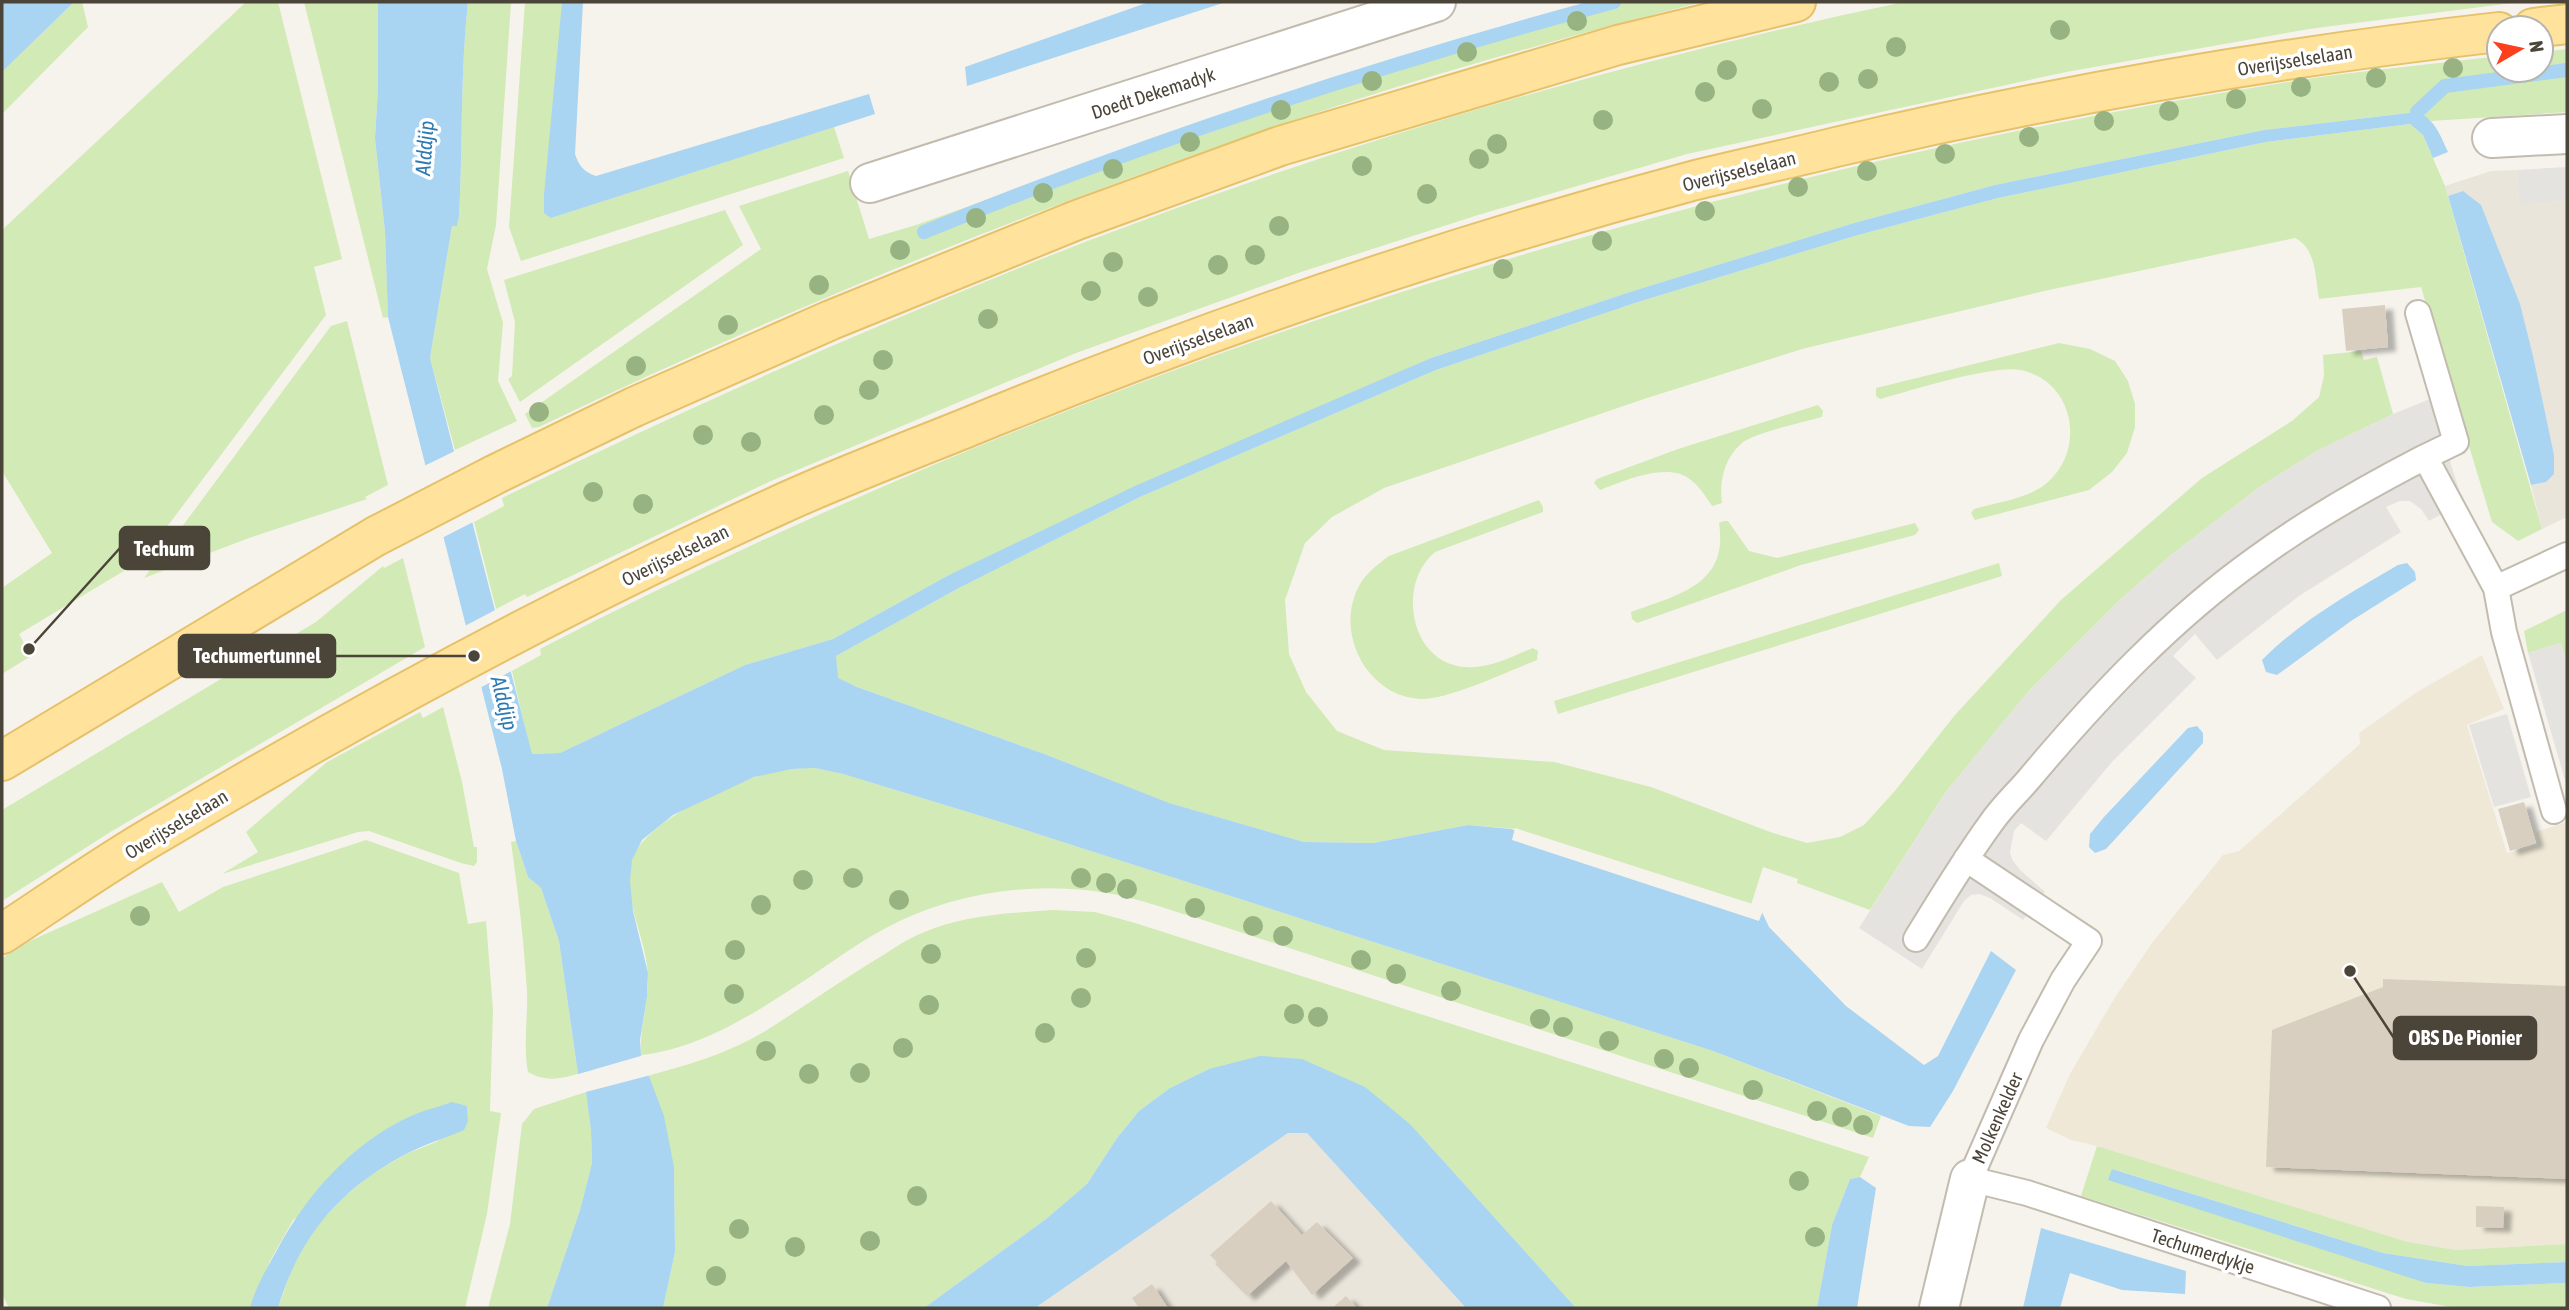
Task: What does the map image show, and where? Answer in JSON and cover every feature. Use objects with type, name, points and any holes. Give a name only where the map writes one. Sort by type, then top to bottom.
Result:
[{"type":"main road","points":[[2,761],[376,536],[634,407],[831,320],[1090,215],[1280,146],[1618,45],[1796,2]]},
{"type":"main road","name":"Overijsselselaan","points":[[2,934],[155,835],[414,687],[533,625],[781,503],[1073,384],[1311,298],[1486,241],[1694,181],[1882,136],[2071,96],[2313,57],[2485,34]]},
{"type":"street","name":"Doedt Dekemadyk","points":[[870,183],[1436,2]]},
{"type":"street","points":[[2492,138],[2567,134]]},
{"type":"street","name":"Molkenkelder","points":[[1939,1308],[1970,1179]]},
{"type":"lane","points":[[1916,939],[1992,821],[2055,745],[2118,678],[2178,622],[2256,558],[2354,494],[2456,442],[2418,313]]},
{"type":"lane","points":[[2425,457],[2496,588],[2504,632],[2554,811]]},
{"type":"lane","points":[[2496,588],[2567,555]]},
{"type":"lane","name":"Molkenkelder","points":[[1966,859],[2089,941],[2063,980],[2031,1040],[1970,1179]]},
{"type":"lane","name":"Techumerdykje","points":[[1970,1179],[2027,1193],[2378,1308]]},
{"type":"shaded area","points":[[2567,167],[2567,201],[2519,204],[2517,170]]},
{"type":"shaded area","points":[[2517,170],[2519,203],[2567,201],[2567,517],[2542,529],[2531,485],[2546,482],[2554,455],[2544,416],[2463,191],[2448,196],[2445,186],[2491,171]]},
{"type":"shaded area","points":[[2430,399],[2463,502],[2429,521],[2421,509],[2410,501],[2400,501],[2386,507],[2401,532],[2299,596],[2217,660],[2195,634],[2173,656],[2196,678],[2111,763],[2046,841],[2021,823],[2014,831],[2010,852],[2012,859],[2020,870],[2045,892],[2023,920],[1990,898],[1979,894],[1971,895],[1964,901],[1922,969],[1859,928],[1945,793],[2028,692],[2122,598],[2171,555],[2261,486],[2315,452]]},
{"type":"shaded area","points":[[2561,643],[2567,664],[2567,787],[2528,653]]},
{"type":"shaded area","points":[[2482,655],[2504,709],[2467,725],[2507,853],[2539,845],[2536,832],[2567,822],[2567,1244],[2456,1250],[2408,1242],[2071,1140],[2046,1128],[2070,1074],[2114,999],[2152,943],[2223,855],[2239,851],[2360,744],[2359,733],[2417,692]]},
{"type":"shaded area","points":[[2507,714],[2531,797],[2494,807],[2469,725]]},
{"type":"shaded area","points":[[1288,1133],[1307,1133],[1466,1308],[1035,1308]]},
{"type":"green space","points":[[74,2],[82,2],[88,27],[2,114],[2,72]]},
{"type":"green space","points":[[246,2],[278,2],[342,259],[314,267],[326,315],[142,560],[19,634],[31,656],[2,674],[2,588],[52,553],[2,471],[2,230]]},
{"type":"green space","points":[[304,2],[378,2],[375,138],[385,232],[388,317],[383,318]]},
{"type":"green space","points":[[468,2],[511,2],[496,225],[487,269],[503,323],[498,381],[517,421],[455,450],[430,358],[452,226],[457,226],[459,217]]},
{"type":"green space","points":[[525,2],[562,2],[551,218],[834,127],[844,158],[521,261],[509,227]]},
{"type":"green space","points":[[1601,2],[1702,2],[1432,76],[1178,161],[993,230],[809,305],[539,427],[532,428],[525,414],[761,249],[739,206],[848,171],[869,239],[916,225],[1319,82]]},
{"type":"green space","points":[[1904,2],[2520,2],[2309,29],[2066,72],[1687,154],[1478,215],[1301,272],[1076,353],[771,481],[527,597],[525,594],[496,609],[474,522],[504,506],[502,498],[718,396],[864,332],[1085,242],[1185,205],[1387,137],[1696,50]]},
{"type":"green space","points":[[2567,49],[2567,112],[2431,121],[2417,112],[2264,130],[1995,185],[1854,223],[1633,291],[1431,358],[949,575],[833,639],[745,665],[560,753],[531,754],[512,671],[541,655],[540,649],[750,546],[964,452],[1182,367],[1403,292],[1628,225],[1855,167],[2084,118],[2360,72],[2485,58],[2485,84],[2555,84],[2555,50]]},
{"type":"green space","points":[[2410,124],[2423,135],[2445,186],[2542,529],[2518,541],[2492,522],[2421,287],[2319,299],[2311,257],[2302,243],[2295,238],[2044,291],[1802,349],[1647,398],[1384,488],[1332,517],[1305,543],[1285,600],[1289,654],[1306,692],[1337,731],[1384,750],[1554,762],[1651,787],[1807,843],[1840,837],[1864,825],[1955,715],[2061,600],[2202,478],[2292,421],[2319,397],[2324,376],[2323,355],[2361,351],[2364,360],[2377,357],[2393,414],[2315,452],[2261,486],[2171,555],[2122,598],[2028,692],[1945,793],[1870,910],[1797,883],[1798,879],[1763,867],[1751,905],[1516,829],[1468,825],[1373,843],[1304,842],[1168,803],[1047,755],[837,678],[836,656],[957,589],[1140,497],[1436,370],[1638,302],[1858,235],[1998,198],[2266,142]]},
{"type":"green space","points":[[725,210],[743,245],[520,402],[508,379],[512,376],[515,322],[504,280]]},
{"type":"green space","points":[[347,321],[388,485],[365,497],[367,499],[249,538],[144,578],[331,326]]},
{"type":"green space","points":[[2059,343],[2090,349],[2115,361],[2128,381],[2135,404],[2135,427],[2127,453],[2112,472],[2089,490],[1975,520],[1971,513],[1974,509],[2032,492],[2048,482],[2060,468],[2068,451],[2070,434],[2062,401],[2052,387],[2038,376],[2008,369],[1951,379],[1880,399],[1876,396],[1876,388]]},
{"type":"green space","points":[[1818,405],[1823,411],[1822,417],[1757,435],[1736,449],[1724,471],[1722,503],[1712,506],[1691,480],[1670,472],[1646,474],[1600,490],[1594,483],[1597,479],[1678,449]]},
{"type":"green space","points":[[1539,500],[1543,512],[1435,552],[1423,566],[1416,583],[1413,602],[1421,638],[1432,652],[1447,663],[1466,667],[1484,666],[1533,648],[1538,651],[1537,660],[1462,690],[1432,698],[1420,699],[1401,695],[1385,687],[1360,659],[1353,642],[1352,604],[1365,577],[1389,556]]},
{"type":"green space","points":[[1728,521],[1749,551],[1777,558],[1915,523],[1919,530],[1915,535],[1801,565],[1637,623],[1632,619],[1631,612],[1682,593],[1708,574],[1716,561],[1720,544],[1719,523]]},
{"type":"green space","points":[[403,558],[425,647],[112,831],[2,901],[2,810],[316,622],[383,566],[384,568]]},
{"type":"green space","points":[[1999,563],[2002,576],[1558,714],[1554,701]]},
{"type":"green space","points":[[2567,610],[2567,664],[2561,643],[2528,653],[2524,631]]},
{"type":"green space","points":[[443,707],[462,782],[474,847],[477,847],[477,862],[474,866],[369,831],[358,832],[222,874],[258,852],[246,832],[327,762],[420,712],[423,718]]},
{"type":"green space","points":[[815,768],[994,820],[1713,1051],[1881,1116],[1873,1138],[1159,906],[1107,893],[1067,889],[1013,890],[933,907],[873,935],[781,996],[724,1029],[683,1046],[641,1055],[648,976],[644,947],[632,904],[629,875],[632,860],[640,845],[672,817],[736,784],[772,772]]},
{"type":"green space","points":[[366,840],[459,873],[468,924],[486,921],[493,1010],[490,1111],[501,1113],[487,1214],[465,1308],[278,1308],[294,1262],[312,1231],[344,1197],[372,1174],[406,1154],[436,1142],[468,1121],[467,1107],[293,1220],[270,1261],[250,1308],[9,1308],[2,1294],[2,958],[23,944],[162,882],[179,912],[223,887]]},
{"type":"green space","points":[[516,841],[528,877],[541,888],[559,941],[578,1074],[553,1079],[528,1072],[526,973],[511,842]]},
{"type":"green space","points":[[1053,910],[1095,912],[1135,923],[1869,1157],[1860,1177],[1850,1179],[1832,1225],[1817,1308],[1576,1308],[1411,1125],[1209,1069],[1170,1088],[1139,1111],[1117,1138],[1087,1184],[1046,1219],[924,1308],[663,1308],[675,1252],[674,1167],[647,1076],[709,1058],[753,1038],[895,947],[922,933],[970,919]]},
{"type":"green space","points":[[586,1092],[592,1163],[580,1210],[547,1308],[488,1308],[510,1224],[522,1124],[534,1109]]},
{"type":"green space","points":[[2097,1146],[2408,1242],[2456,1250],[2567,1244],[2567,1262],[2467,1266],[2383,1253],[2113,1169],[2426,1283],[2470,1287],[2567,1283],[2567,1308],[2457,1308],[2406,1299],[2081,1196]]},
{"type":"water","points":[[2,2],[74,2],[2,72]]},
{"type":"water","name":"Alddjip","points":[[378,2],[468,2],[459,217],[457,226],[452,226],[430,358],[532,754],[560,753],[745,665],[833,639],[949,575],[1135,486],[1431,358],[1633,291],[1854,223],[1995,185],[2264,130],[2417,112],[2433,123],[2448,152],[2433,158],[2423,135],[2410,124],[2266,142],[1998,198],[1858,235],[1638,302],[1436,370],[1140,497],[957,589],[836,656],[838,678],[857,687],[1047,755],[1169,803],[1304,842],[1373,843],[1468,825],[1511,829],[1761,910],[1769,927],[1846,1006],[1924,1065],[1938,1056],[1991,951],[2016,970],[1953,1091],[1930,1127],[1909,1126],[1713,1051],[994,820],[843,774],[815,768],[792,769],[754,777],[673,815],[642,840],[632,860],[630,881],[633,911],[648,973],[640,1040],[641,1055],[664,1116],[674,1167],[675,1252],[663,1308],[547,1308],[580,1210],[592,1163],[586,1092],[578,1074],[559,941],[541,888],[528,877],[516,841],[502,769],[388,317],[385,232],[375,138]]},
{"type":"water","points":[[562,2],[583,2],[575,154],[582,168],[596,176],[869,94],[875,114],[551,218],[544,213],[544,195]]},
{"type":"water","points":[[1149,2],[1226,2],[967,86],[965,67]]},
{"type":"water","points":[[2463,191],[2481,205],[2520,304],[2554,455],[2554,474],[2546,482],[2531,485],[2448,196]]},
{"type":"water","points":[[2407,563],[2415,572],[2416,580],[2351,621],[2277,675],[2266,672],[2262,660],[2293,632],[2362,586],[2398,565]]},
{"type":"water","points":[[2197,726],[2203,733],[2203,743],[2106,849],[2095,853],[2089,847],[2090,834],[2188,728]]},
{"type":"water","points":[[1260,1056],[1302,1059],[1365,1087],[1411,1125],[1576,1308],[1466,1308],[1307,1133],[1288,1133],[1035,1308],[924,1308],[1046,1219],[1087,1184],[1117,1138],[1139,1111],[1170,1088],[1209,1069]]},
{"type":"water","points":[[452,1102],[467,1106],[468,1121],[464,1130],[404,1155],[360,1184],[324,1218],[310,1238],[297,1259],[278,1308],[250,1308],[262,1278],[289,1229],[333,1172],[369,1140],[390,1127],[416,1114]]},
{"type":"water","points":[[2112,1169],[2383,1253],[2467,1266],[2567,1262],[2567,1283],[2470,1287],[2426,1283],[2108,1180]]},
{"type":"water","points":[[1860,1177],[1876,1188],[1857,1308],[1817,1308],[1832,1225],[1850,1179]]},
{"type":"water","points":[[2041,1228],[2186,1271],[2185,1294],[2122,1290],[2070,1273],[2060,1308],[2023,1308]]},
{"type":"pier","points":[[459,449],[477,520],[440,539],[422,467]]},
{"type":"pier","points":[[499,608],[515,669],[478,689],[463,627]]},
{"type":"pier","points":[[1515,828],[1764,908],[1759,921],[1512,840]]},
{"type":"pier","points":[[644,1055],[651,1075],[582,1093],[575,1075]]},
{"type":"building","points":[[2385,305],[2388,347],[2346,351],[2342,309]]},
{"type":"building","points":[[2524,802],[2536,843],[2510,851],[2498,809]]},
{"type":"building","points":[[2383,979],[2567,986],[2567,1179],[2266,1167],[2272,1030],[2383,987]]},
{"type":"building","points":[[1271,1201],[1302,1235],[1317,1222],[1353,1258],[1312,1295],[1286,1261],[1247,1296],[1215,1264],[1217,1262],[1210,1255]]},
{"type":"building","points":[[2476,1206],[2504,1207],[2503,1228],[2476,1227]]},
{"type":"building","points":[[1152,1284],[1168,1308],[1139,1308],[1132,1298]]},
{"type":"building","points":[[1346,1296],[1357,1308],[1332,1308]]},
{"type":"waterway","points":[[924,232],[1093,167],[1351,78],[1614,2]]},
{"type":"waterway","points":[[2417,112],[2445,86],[2567,70]]},
{"type":"place","name":"Techum","points":[[29,649]]},
{"type":"place","name":"Techumertunnel","points":[[474,656]]},
{"type":"place","name":"OBS De Pionier","points":[[2350,971]]}]
